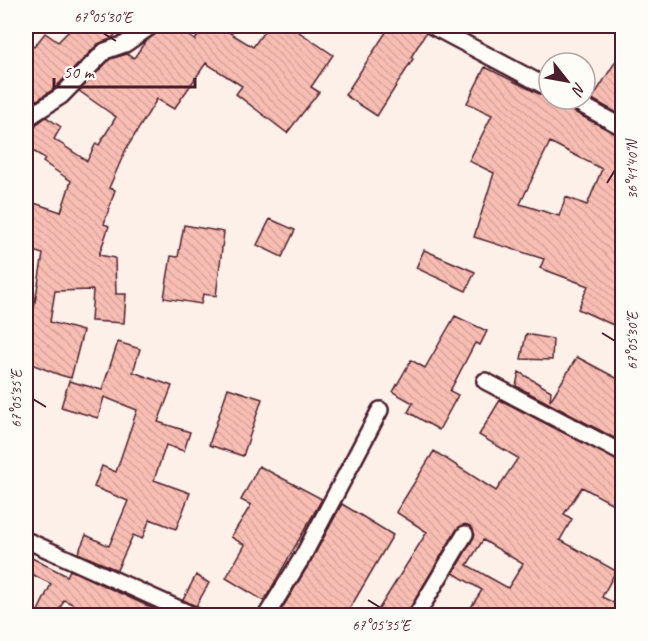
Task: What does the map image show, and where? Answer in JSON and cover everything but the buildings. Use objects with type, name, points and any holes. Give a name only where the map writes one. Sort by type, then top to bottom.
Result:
[{"type":"street","points":[[26,123],[29,117],[61,96],[105,51],[125,44],[151,26]]},
{"type":"street","points":[[432,26],[537,82]]},
{"type":"street","points":[[593,111],[622,127]]},
{"type":"street","points":[[485,381],[622,453]]},
{"type":"street","points":[[266,615],[303,556],[380,410]]},
{"type":"street","points":[[416,615],[465,534]]},
{"type":"street","points":[[26,540],[195,615]]}]
